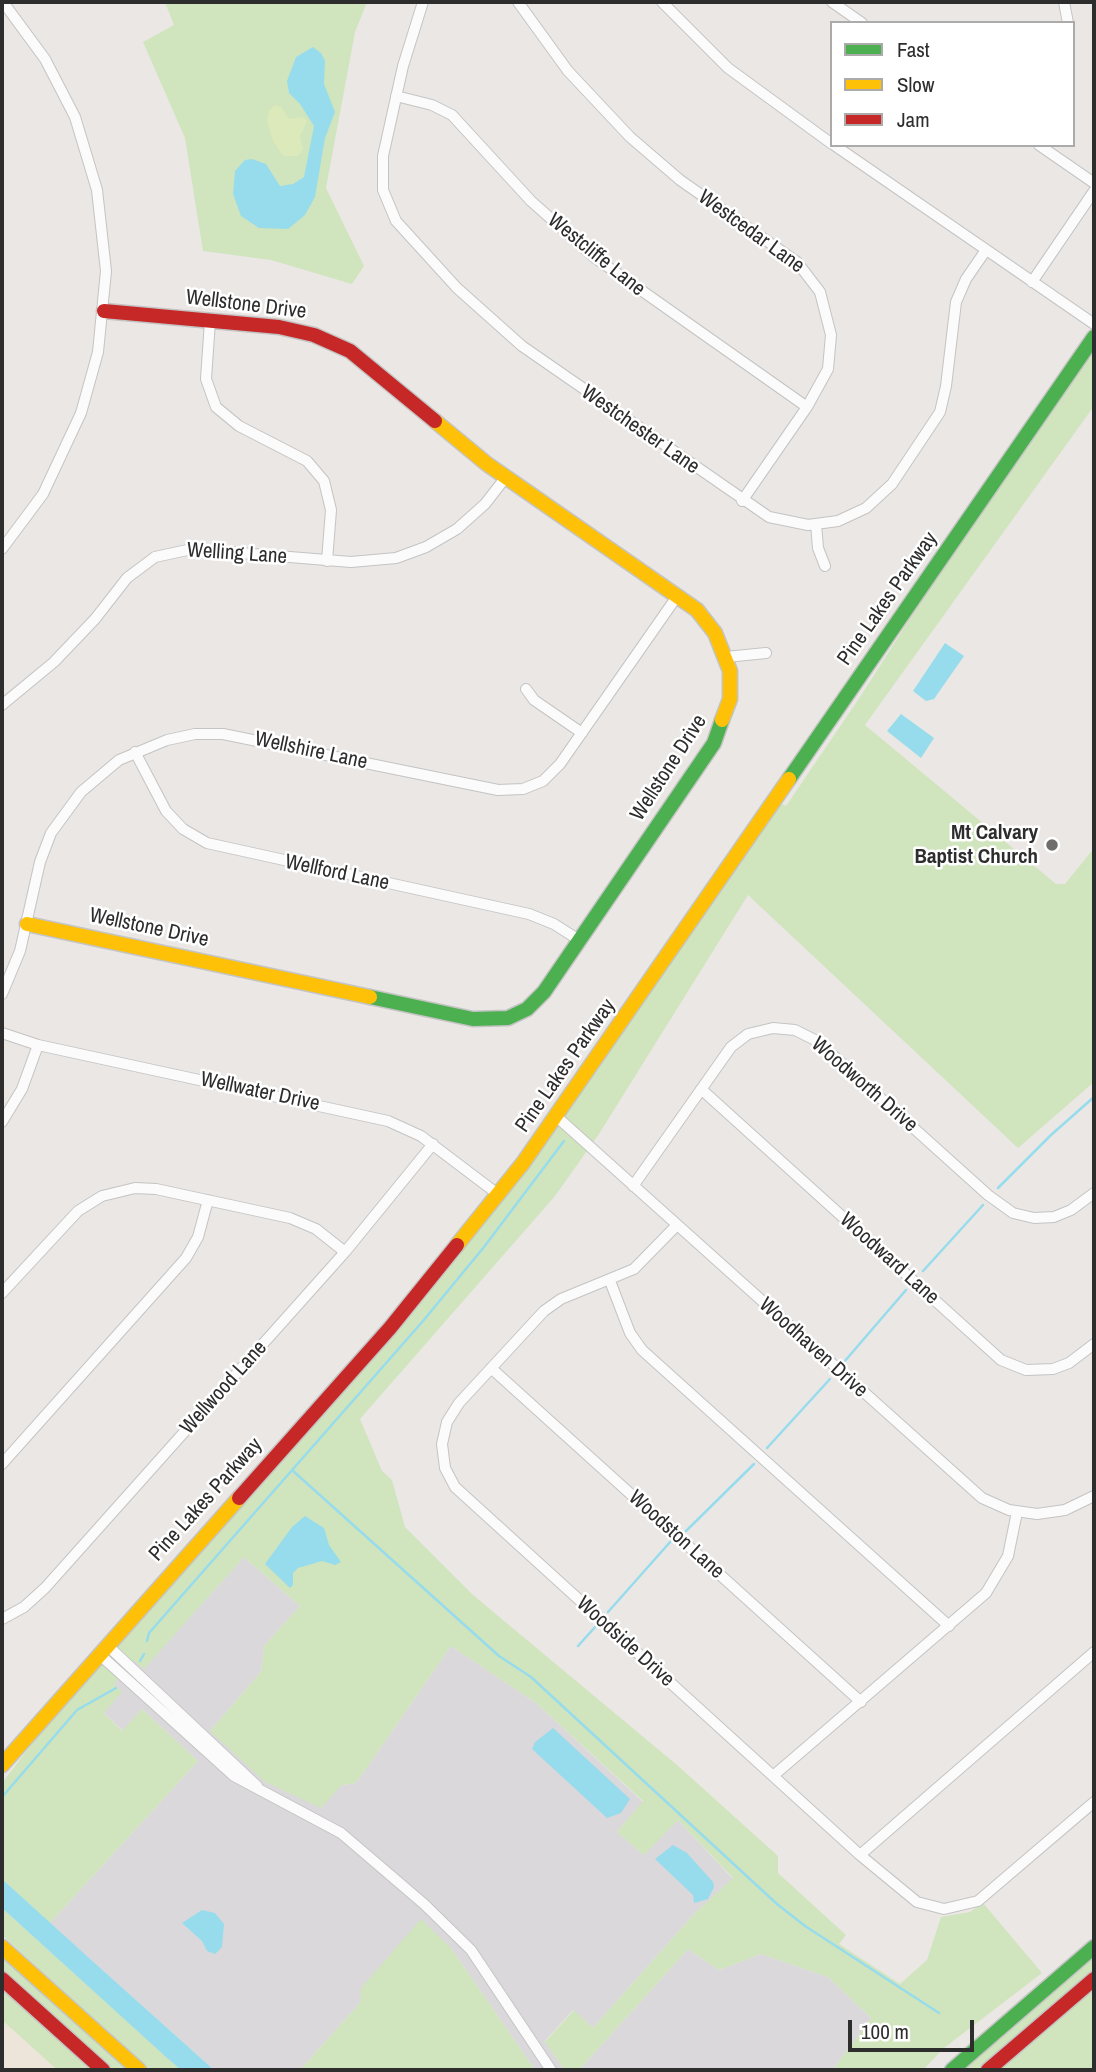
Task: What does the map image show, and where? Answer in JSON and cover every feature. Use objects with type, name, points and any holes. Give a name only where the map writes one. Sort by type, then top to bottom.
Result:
[{"type":"street","points":[[2,549],[43,494],[71,439],[92,380],[104,311],[104,235],[95,182],[83,138],[45,59],[3,2]]},
{"type":"street","name":"Westchester Lane","points":[[424,2],[396,96],[383,156],[382,182],[391,213],[408,236],[469,300],[522,346],[743,501],[776,519],[816,524],[850,517],[883,495],[934,423],[945,393],[956,302],[964,283],[986,250]]},
{"type":"street","name":"Westcedar Lane","points":[[518,2],[568,71],[630,137],[680,180],[786,253],[814,281],[828,311],[831,346],[824,379],[743,501]]},
{"type":"street","points":[[662,2],[728,68],[830,142]]},
{"type":"street","points":[[832,2],[859,21]]},
{"type":"street","points":[[1064,2],[1068,21]]},
{"type":"street","name":"Westcliffe Lane","points":[[396,96],[440,108],[457,119],[531,201],[594,257],[807,407]]},
{"type":"street","points":[[837,147],[1094,324]]},
{"type":"street","points":[[1043,147],[1094,183]]},
{"type":"street","points":[[1032,282],[1094,191]]},
{"type":"street","name":"Wellstone Drive","points":[[27,924],[491,1021],[508,1018],[531,1006],[579,940],[718,736],[730,699],[726,657],[708,622],[678,595],[506,477],[444,430],[372,367],[341,347],[288,328],[104,311]]},
{"type":"street","points":[[210,321],[206,379],[216,407],[239,426],[307,461],[324,481],[331,504],[327,561]]},
{"type":"street","name":"Pine Lakes Parkway","points":[[2,1765],[390,1328],[499,1195],[557,1117],[1094,337]]},
{"type":"street","name":"Welling Lane","points":[[2,705],[54,662],[95,619],[127,578],[155,557],[192,549],[327,561],[381,560],[426,547],[475,514],[506,477]]},
{"type":"street","points":[[816,524],[818,548],[825,566]]},
{"type":"street","name":"Wellshire Lane","points":[[2,994],[27,924],[45,846],[59,819],[93,779],[135,752],[167,740],[195,734],[237,735],[511,791],[534,785],[552,773],[678,595]]},
{"type":"street","points":[[726,657],[766,653]]},
{"type":"street","points":[[526,689],[534,700],[582,733]]},
{"type":"street","name":"Wellford Lane","points":[[135,752],[166,811],[183,829],[207,843],[529,914],[554,924],[579,940]]},
{"type":"street","name":"Woodworth Drive","points":[[633,1186],[731,1047],[748,1034],[773,1028],[795,1030],[824,1047],[995,1201],[1013,1213],[1034,1218],[1060,1216],[1094,1193]]},
{"type":"street","name":"Wellwater Drive","points":[[2,1033],[37,1045],[378,1118],[415,1132],[499,1195]]},
{"type":"street","points":[[2,1122],[22,1089],[37,1045]]},
{"type":"street","name":"Woodward Lane","points":[[701,1089],[1001,1360],[1026,1370],[1053,1369],[1069,1363],[1094,1344]]},
{"type":"street","name":"Woodhaven Drive","points":[[557,1117],[970,1489],[988,1502],[1017,1512],[1058,1512],[1094,1496]]},
{"type":"street","name":"Wellwood Lane","points":[[2,1619],[24,1607],[38,1595],[345,1252],[433,1144]]},
{"type":"street","points":[[2,1293],[65,1223],[94,1200],[119,1191],[142,1188],[300,1221],[322,1233],[345,1252]]},
{"type":"street","points":[[2,1464],[186,1258],[198,1237],[208,1200]]},
{"type":"street","name":"Woodside Drive","points":[[677,1225],[644,1262],[610,1281],[565,1297],[548,1307],[456,1408],[444,1430],[443,1458],[455,1487],[860,1855],[917,1902],[938,1909],[961,1908],[995,1889],[1094,1802]]},
{"type":"street","points":[[610,1281],[630,1333],[642,1350],[949,1626]]},
{"type":"street","name":"Woodston Lane","points":[[491,1368],[861,1702]]},
{"type":"street","points":[[773,1776],[982,1598],[999,1576],[1008,1556],[1017,1512]]},
{"type":"street","points":[[103,1649],[228,1772],[341,1833],[460,1938],[482,1966],[551,2070]]},
{"type":"street","points":[[860,1855],[1094,1652]]},
{"type":"street","points":[[2,1947],[139,2070]]},
{"type":"street","points":[[952,2070],[1094,1947]]},
{"type":"street","points":[[2,1979],[103,2070]]},
{"type":"street","points":[[988,2070],[1094,1979]]},
{"type":"shaded area","points":[[244,1557],[300,1606],[264,1646],[261,1672],[210,1731],[342,1785],[356,1783],[451,1646],[536,1703],[643,1802],[617,1832],[643,1854],[678,1820],[733,1879],[693,1915],[593,2028],[573,2010],[545,2041],[565,2070],[535,2070],[451,1948],[360,2003],[300,2070],[214,2070],[50,1923],[198,1761],[142,1709],[123,1731],[104,1713],[113,1684],[135,1660],[144,1668]]},
{"type":"shaded area","points":[[688,1949],[719,1970],[761,1954],[828,1977],[871,2018],[833,2070],[579,2070]]},
{"type":"shaded area","points":[[2,2020],[54,2067],[50,2070],[2,2070]]},
{"type":"green space","points":[[165,2],[367,2],[355,32],[326,188],[364,266],[352,284],[271,260],[203,251],[185,138],[143,42],[174,25]]},
{"type":"green space","points":[[275,105],[281,107],[289,119],[303,117],[307,121],[300,137],[303,150],[298,156],[283,156],[273,141],[267,121],[269,110]]},
{"type":"green space","points":[[1094,347],[1094,406],[865,725],[1056,884],[1065,884],[1094,848],[1094,1082],[1018,1148],[748,895],[599,1134],[555,1196],[360,1419],[382,1471],[392,1480],[405,1527],[473,1595],[677,1765],[778,1856],[778,1873],[846,1935],[839,1944],[900,1984],[927,1960],[941,1917],[970,1912],[983,1903],[1042,1973],[944,2048],[923,2070],[833,2070],[871,2018],[828,1977],[761,1954],[719,1970],[688,1949],[579,2070],[565,2070],[545,2042],[574,2010],[593,2028],[693,1915],[733,1878],[678,1820],[644,1855],[617,1832],[643,1801],[536,1703],[451,1646],[356,1783],[342,1785],[321,1808],[265,1782],[210,1731],[261,1672],[264,1646],[300,1606],[244,1557],[144,1669],[135,1661],[114,1684],[122,1692],[104,1713],[122,1731],[142,1709],[198,1761],[50,1923],[2,1879],[2,1783],[38,1736],[126,1637],[165,1587],[427,1294],[515,1184],[780,803],[786,806],[860,697],[959,542]]},
{"type":"green space","points":[[2,1908],[181,2070],[150,2070],[2,1935]]},
{"type":"green space","points":[[421,1919],[451,1948],[535,2070],[300,2070],[360,2003],[361,1988]]},
{"type":"green space","points":[[1094,1953],[1094,1972],[981,2070],[960,2070]]},
{"type":"green space","points":[[2,1957],[132,2070],[110,2070],[2,1973]]},
{"type":"green space","points":[[2,1985],[97,2070],[58,2070],[54,2067],[2,2020]]},
{"type":"green space","points":[[1094,1986],[1094,2070],[998,2070]]},
{"type":"water","points":[[313,47],[321,53],[325,61],[324,84],[335,112],[325,138],[315,197],[305,215],[288,229],[259,228],[241,216],[233,194],[235,171],[245,160],[252,159],[266,164],[280,186],[293,184],[304,177],[314,126],[300,104],[289,93],[287,81],[296,57]]},
{"type":"water","points":[[945,643],[964,656],[934,699],[926,701],[913,691]]},
{"type":"water","points":[[901,714],[934,738],[921,758],[887,731]]},
{"type":"water","points":[[305,1516],[324,1528],[329,1545],[341,1562],[335,1565],[322,1561],[298,1568],[293,1573],[293,1585],[290,1588],[265,1564],[292,1527]]},
{"type":"water","points":[[553,1728],[630,1799],[621,1813],[607,1818],[532,1749],[535,1742]]},
{"type":"water","points":[[673,1845],[687,1853],[713,1882],[714,1887],[708,1899],[694,1903],[693,1895],[655,1859]]},
{"type":"water","points":[[2,1879],[214,2070],[181,2070],[166,2057],[2,1908]]},
{"type":"water","points":[[202,1910],[215,1913],[224,1924],[222,1947],[215,1954],[207,1951],[202,1941],[182,1923]]},
{"type":"waterway","points":[[998,1188],[1094,1097]]},
{"type":"waterway","points":[[147,1641],[149,1633],[423,1321],[484,1247],[564,1141]]},
{"type":"waterway","points":[[923,1271],[983,1205]]},
{"type":"waterway","points":[[844,1362],[906,1290]]},
{"type":"waterway","points":[[767,1448],[830,1379]]},
{"type":"waterway","points":[[686,1531],[754,1464]]},
{"type":"waterway","points":[[292,1470],[499,1656],[531,1677],[777,1904],[805,1926],[939,2013]]},
{"type":"waterway","points":[[608,1612],[671,1541]]},
{"type":"waterway","points":[[578,1646],[596,1626]]},
{"type":"waterway","points":[[140,1661],[144,1654]]},
{"type":"waterway","points":[[2,1797],[77,1710],[116,1688]]},
{"type":"traffic: fast","points":[[789,779],[1094,337]]},
{"type":"traffic: fast","points":[[370,997],[473,1019],[508,1018],[527,1009],[544,992],[714,743],[722,720]]},
{"type":"traffic: fast","points":[[952,2070],[1094,1947]]},
{"type":"traffic: slow","points":[[435,421],[487,464],[697,610],[715,633],[730,671],[730,699],[722,720]]},
{"type":"traffic: slow","points":[[457,1245],[523,1163],[789,779]]},
{"type":"traffic: slow","points":[[27,924],[370,997]]},
{"type":"traffic: slow","points":[[2,1765],[239,1498]]},
{"type":"traffic: slow","points":[[2,1947],[139,2070]]},
{"type":"traffic: jam","points":[[104,311],[279,327],[314,335],[350,351],[435,421]]},
{"type":"traffic: jam","points":[[239,1498],[390,1328],[457,1245]]},
{"type":"traffic: jam","points":[[2,1979],[103,2070]]},
{"type":"traffic: jam","points":[[988,2070],[1094,1979]]},
{"type":"place","name":"Mt Calvary Baptist Church","points":[[1052,845]]}]
